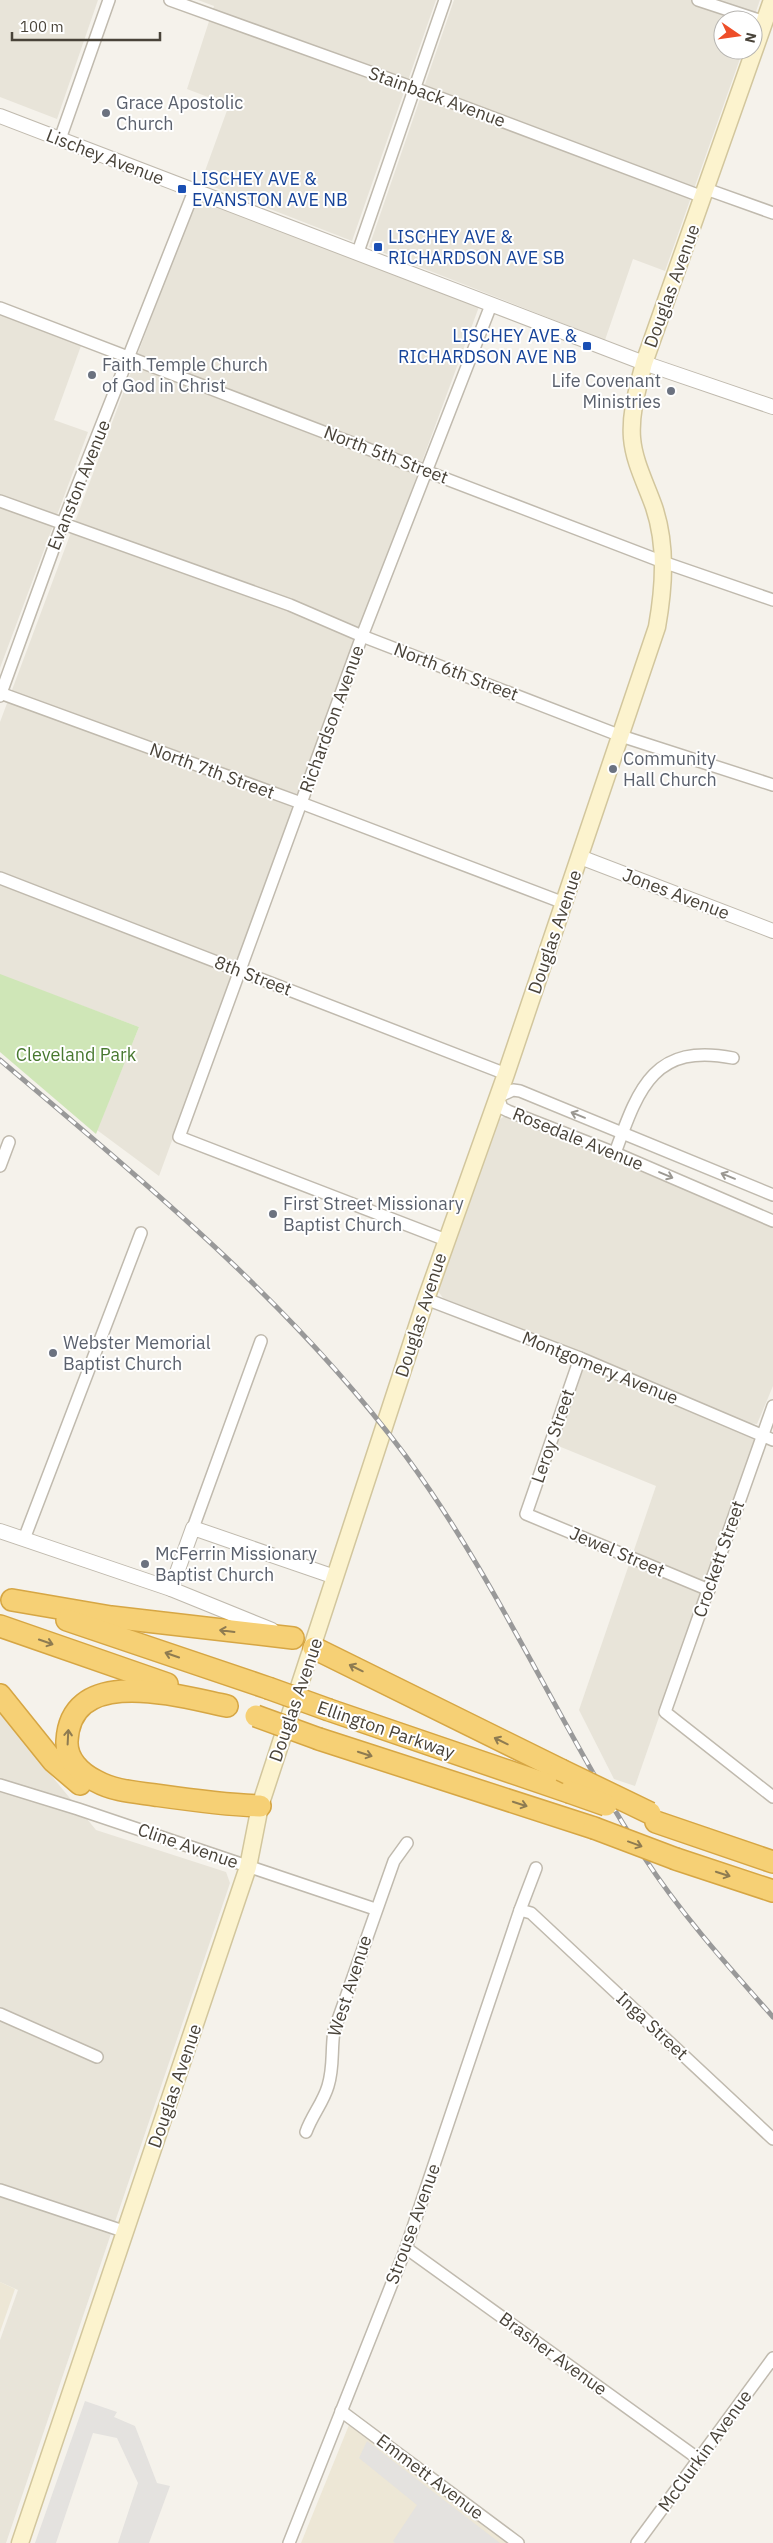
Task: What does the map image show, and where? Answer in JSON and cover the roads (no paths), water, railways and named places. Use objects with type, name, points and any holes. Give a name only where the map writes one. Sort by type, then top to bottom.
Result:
[{"type":"highway","points":[[6,1598],[111,1617],[293,1638]]},
{"type":"highway","name":"Ellington Parkway","points":[[6,1598],[569,1792],[653,1817]]},
{"type":"highway","name":"Ellington Parkway","points":[[0,1626],[319,1739],[594,1828],[676,1859],[773,1891]]},
{"type":"highway","points":[[314,1648],[653,1817],[691,1833],[773,1862]]},
{"type":"highway","points":[[228,1706],[146,1690],[120,1691],[102,1695],[86,1703],[75,1713],[69,1726],[69,1755],[78,1769],[95,1781],[115,1789],[230,1805],[258,1812]]},
{"type":"highway","points":[[0,1696],[53,1761],[82,1785],[102,1797],[258,1812]]},
{"type":"main road","name":"Douglas Avenue","points":[[20,2543],[248,1867],[258,1812],[314,1648],[335,1577],[426,1299],[506,1074],[657,627],[663,595],[661,534],[638,466],[632,439],[633,403],[644,363],[770,12]]},
{"type":"main road","points":[[293,1638],[314,1648]]},
{"type":"street","points":[[60,139],[109,0]]},
{"type":"street","name":"Stainback Avenue","points":[[170,0],[704,193],[773,213]]},
{"type":"street","points":[[358,252],[445,0]]},
{"type":"street","points":[[698,0],[770,12]]},
{"type":"street","name":"Lischey Avenue","points":[[0,116],[644,363],[773,407]]},
{"type":"street","name":"Evanston Avenue","points":[[0,694],[62,525],[194,191]]},
{"type":"street","name":"Richardson Avenue","points":[[446,1240],[179,1137],[362,636],[425,470],[453,386],[491,304]]},
{"type":"street","name":"North 5th Street","points":[[0,308],[663,562],[773,600]]},
{"type":"street","name":"North 6th Street","points":[[0,501],[62,525],[290,605],[362,636],[621,736],[773,785]]},
{"type":"street","name":"North 7th Street","points":[[0,694],[301,803],[564,903]]},
{"type":"street","name":"Jones Avenue","points":[[580,858],[773,931]]},
{"type":"street","name":"8th Street","points":[[0,878],[506,1074]]},
{"type":"street","points":[[615,1153],[622,1133],[645,1084],[661,1067],[677,1059],[700,1053],[732,1058]]},
{"type":"street","name":"Rosedale Avenue","points":[[773,1195],[520,1091],[513,1090],[498,1097],[502,1108],[508,1111],[615,1153],[773,1221]]},
{"type":"street","points":[[0,1166],[9,1142]]},
{"type":"street","points":[[24,1539],[141,1232]]},
{"type":"street","name":"Montgomery Avenue","points":[[426,1299],[580,1358],[768,1438]]},
{"type":"street","points":[[171,1589],[261,1341]]},
{"type":"street","name":"Leroy Street","points":[[526,1514],[580,1358]]},
{"type":"street","name":"Crockett Street","points":[[773,1406],[768,1438],[709,1590],[665,1712],[773,1797]]},
{"type":"street","name":"Jewel Street","points":[[526,1514],[709,1590]]},
{"type":"street","points":[[193,1528],[335,1577]]},
{"type":"street","points":[[0,1531],[171,1589],[293,1638]]},
{"type":"street","name":"Cline Avenue","points":[[0,1785],[78,1809],[375,1909]]},
{"type":"street","name":"West Avenue","points":[[306,2132],[311,2117],[322,2102],[329,2085],[334,2064],[331,2045],[334,2031],[375,1909],[394,1861],[407,1843]]},
{"type":"street","name":"Strouse Avenue","points":[[289,2543],[406,2248],[525,1912],[536,1868]]},
{"type":"street","name":"Inga Street","points":[[525,1912],[773,2139]]},
{"type":"street","points":[[1,2019],[96,2057]]},
{"type":"street","points":[[0,2190],[126,2232]]},
{"type":"street","name":"Brasher Avenue","points":[[406,2248],[700,2460]]},
{"type":"street","name":"McClurkin Avenue","points":[[637,2543],[700,2460],[773,2358]]},
{"type":"street","name":"Emmett Avenue","points":[[341,2412],[518,2543]]},
{"type":"railway","points":[[0,1060],[214,1246],[265,1295],[361,1399],[405,1455],[470,1553],[584,1757],[644,1857],[689,1919],[773,2017]]},
{"type":"place","name":"Grace Apostolic Church","points":[[106,113]]},
{"type":"place","name":"LISCHEY AVE & EVANSTON AVE NB","points":[[182,189]]},
{"type":"place","name":"LISCHEY AVE & RICHARDSON AVE SB","points":[[378,247]]},
{"type":"place","name":"LISCHEY AVE & RICHARDSON AVE NB","points":[[587,346]]},
{"type":"place","name":"Faith Temple Church of God in Christ","points":[[92,375]]},
{"type":"place","name":"Life Covenant Ministries","points":[[671,391]]},
{"type":"place","name":"Community Hall Church","points":[[613,769]]},
{"type":"place","name":"First Street Missionary Baptist Church","points":[[273,1214]]},
{"type":"place","name":"Webster Memorial Baptist Church","points":[[53,1353]]},
{"type":"place","name":"McFerrin Missionary Baptist Church","points":[[145,1564]]},
{"type":"park label","name":"Cleveland Park","points":[[76,1055]]}]
